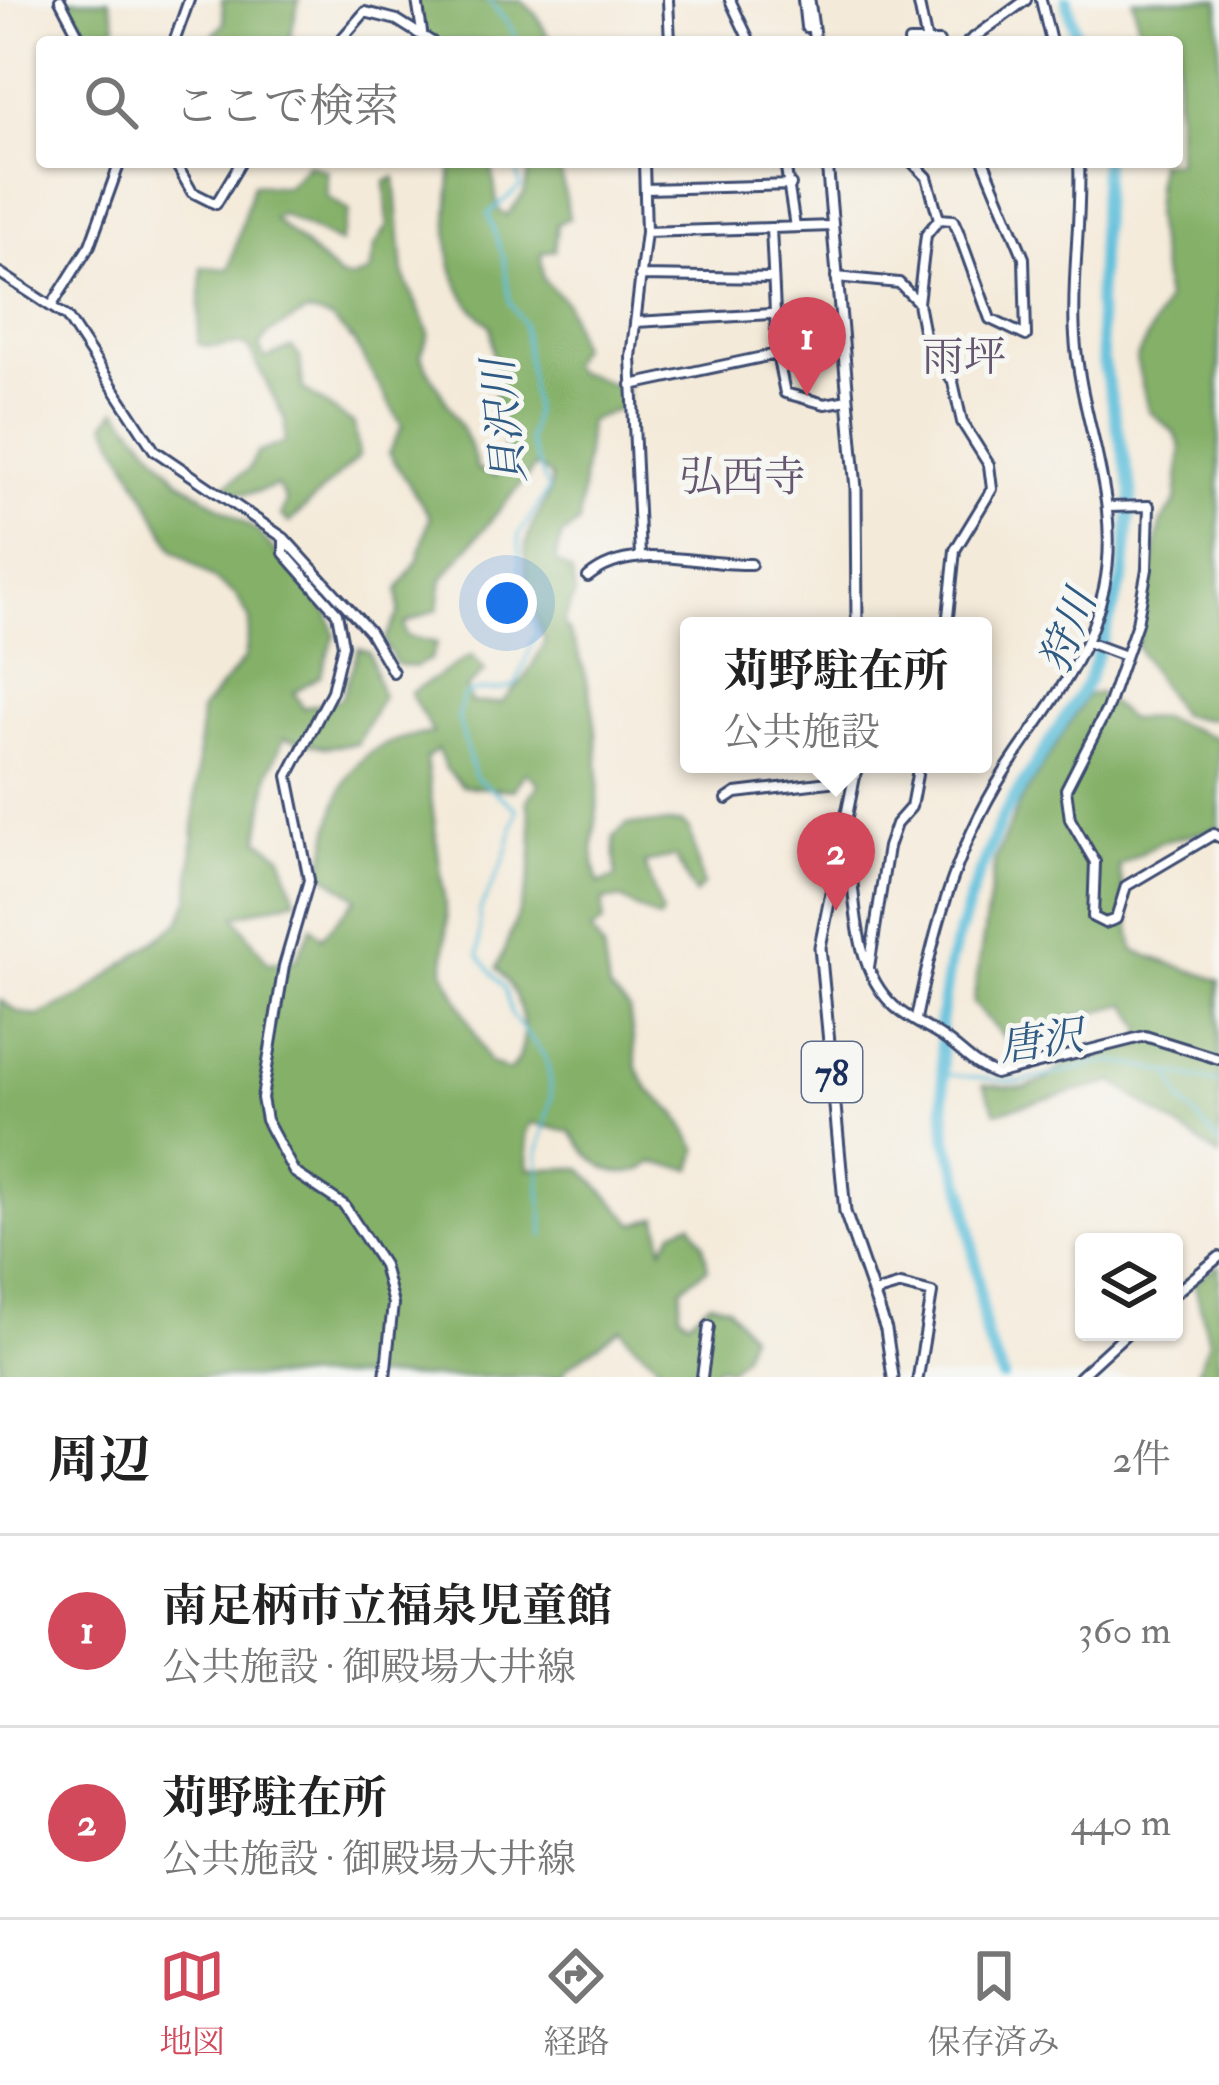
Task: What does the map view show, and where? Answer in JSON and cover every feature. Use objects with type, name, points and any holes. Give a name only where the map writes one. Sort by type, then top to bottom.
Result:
[{"type":"main road","points":[[806,0],[814,36]]},
{"type":"main road","points":[[828,168],[848,400],[857,617]]},
{"type":"main road","name":"78","points":[[856,773],[820,947],[845,1211],[886,1330],[892,1377]]},
{"type":"street","points":[[60,0],[79,36]]},
{"type":"street","points":[[176,36],[189,0]]},
{"type":"street","points":[[417,0],[422,32]]},
{"type":"street","points":[[668,0],[670,36]]},
{"type":"street","points":[[730,0],[747,36]]},
{"type":"street","points":[[918,0],[926,36]]},
{"type":"street","points":[[976,36],[1026,0]]},
{"type":"street","points":[[1041,0],[1050,36]]},
{"type":"street","points":[[344,36],[365,12],[426,36]]},
{"type":"street","points":[[52,305],[90,244],[117,168]]},
{"type":"street","points":[[178,168],[192,192],[216,204],[237,168]]},
{"type":"street","points":[[640,556],[632,385],[646,232],[644,168]]},
{"type":"street","points":[[787,168],[795,227]]},
{"type":"street","points":[[918,168],[927,177],[939,219]]},
{"type":"street","points":[[939,219],[952,220],[958,231],[990,319],[1026,336],[1024,258],[986,168]]},
{"type":"street","points":[[918,1021],[948,881],[1017,753],[1054,706],[1087,642],[1104,587],[1112,507],[1075,338],[1079,168]]},
{"type":"street","points":[[645,189],[791,185]]},
{"type":"street","points":[[939,219],[926,236],[918,303],[925,340],[952,382],[966,434],[992,474],[992,489],[955,550],[948,617]]},
{"type":"street","points":[[646,232],[833,226]]},
{"type":"street","points":[[771,228],[770,314],[785,393],[825,404],[848,400]]},
{"type":"street","points":[[0,273],[52,305],[84,335],[154,450],[284,538],[369,631],[393,673]]},
{"type":"street","points":[[640,277],[773,278]]},
{"type":"street","points":[[836,277],[899,283],[918,303]]},
{"type":"street","points":[[636,322],[770,314]]},
{"type":"street","points":[[632,385],[776,354]]},
{"type":"street","points":[[1112,507],[1149,506],[1147,568],[1125,656],[1088,752],[1066,789],[1070,819],[1095,862],[1093,916],[1105,923],[1116,919],[1126,886],[1214,834],[1219,837]]},
{"type":"street","points":[[284,538],[284,553],[337,613],[343,645],[332,692],[288,776],[309,880],[284,966],[262,1098],[266,1120],[294,1172],[344,1205],[383,1265],[393,1304],[385,1377]]},
{"type":"street","points":[[588,577],[614,559],[640,556],[704,566],[751,564]]},
{"type":"street","points":[[1087,642],[1125,656]]},
{"type":"street","points":[[868,968],[875,954],[873,932],[888,847],[896,824],[911,807],[917,773]]},
{"type":"street","points":[[727,800],[736,793],[856,779]]},
{"type":"street","points":[[845,826],[868,968],[885,997],[957,1047],[973,1066],[995,1074],[1145,1036],[1219,1059]]},
{"type":"street","points":[[1183,1286],[1219,1256]]},
{"type":"street","points":[[874,1293],[901,1285],[932,1293],[919,1377]]},
{"type":"street","points":[[703,1377],[709,1326]]},
{"type":"street","points":[[1079,1377],[1118,1341]]},
{"type":"green space","points":[[66,0],[109,0],[116,24],[105,36],[88,36]]},
{"type":"green space","points":[[222,0],[299,0],[290,36],[212,36],[224,23]]},
{"type":"green space","points":[[412,0],[521,0],[536,14],[548,36],[424,36]]},
{"type":"green space","points":[[1133,0],[1219,0],[1219,714],[1209,720],[1180,715],[1137,648],[1161,522],[1176,502],[1181,448],[1175,433],[1148,410],[1136,359],[1166,301],[1154,215],[1158,168],[1183,168],[1183,36],[1141,36]]},
{"type":"green space","points":[[304,168],[319,168],[327,171],[327,196],[349,211],[340,243],[282,214],[274,219],[340,277],[352,279],[370,272],[375,246],[388,225],[385,182],[395,177],[403,273],[429,333],[421,355],[467,440],[477,469],[496,476],[505,435],[496,411],[491,326],[461,291],[453,272],[448,231],[452,168],[492,168],[498,209],[506,216],[524,194],[529,168],[560,168],[569,218],[557,224],[555,250],[541,253],[543,279],[566,302],[579,347],[569,364],[577,373],[626,388],[627,406],[589,421],[579,523],[562,535],[555,561],[572,573],[575,594],[563,623],[583,666],[594,718],[598,772],[595,868],[599,884],[616,877],[614,837],[627,824],[682,823],[690,830],[703,885],[695,894],[675,857],[644,863],[662,913],[659,920],[621,899],[603,900],[603,922],[591,931],[603,949],[609,990],[629,1009],[637,1068],[648,1089],[677,1114],[698,1150],[692,1169],[653,1163],[629,1173],[617,1172],[596,1162],[571,1132],[531,1123],[526,1132],[529,1169],[581,1168],[635,1224],[658,1217],[663,1248],[673,1231],[691,1223],[703,1243],[708,1268],[682,1287],[679,1313],[688,1320],[711,1302],[727,1306],[749,1334],[743,1355],[729,1369],[719,1366],[708,1377],[666,1377],[622,1328],[566,1368],[562,1377],[0,1377],[0,1000],[18,1012],[38,1016],[83,995],[180,922],[190,896],[201,710],[245,658],[250,620],[236,595],[174,550],[106,423],[117,409],[179,480],[258,532],[328,613],[335,635],[320,676],[294,692],[303,708],[341,699],[359,648],[369,652],[382,697],[357,744],[324,747],[284,738],[269,772],[259,839],[281,855],[296,899],[235,916],[268,963],[295,961],[312,927],[322,937],[357,898],[322,873],[332,819],[348,777],[379,748],[433,733],[410,693],[472,655],[485,671],[466,688],[471,703],[501,703],[524,679],[545,643],[531,601],[525,557],[551,476],[536,466],[442,579],[438,609],[404,624],[406,636],[437,643],[431,659],[414,667],[396,664],[384,641],[399,613],[398,590],[418,560],[430,517],[389,453],[402,426],[354,342],[332,319],[307,312],[268,334],[259,346],[265,359],[292,347],[300,358],[303,389],[354,424],[359,456],[289,523],[281,515],[286,501],[277,485],[243,493],[224,486],[248,470],[257,453],[285,442],[285,420],[249,348],[198,343],[202,267],[229,269],[253,184],[287,187]],"holes":[[[438,750],[445,768],[462,786],[513,790],[526,772],[539,784],[527,801],[532,848],[527,887],[497,968],[519,1006],[524,1033],[509,1071],[489,1062],[444,971],[447,920],[426,758]]]},
{"type":"green space","points":[[1099,693],[1129,719],[1162,718],[1219,739],[1219,828],[1161,842],[1119,866],[1134,951],[1219,980],[1219,1156],[1114,1082],[996,1112],[983,1085],[1025,1088],[1044,1081],[1067,1062],[1140,1045],[1142,1027],[1127,1004],[1066,1019],[1050,1042],[1017,1052],[973,1003],[995,859],[1020,802],[1087,695]]},
{"type":"green space","points":[[1219,1265],[1219,1377],[1195,1377],[1209,1341],[1194,1282]]},
{"type":"waterway","name":"貝沢川","points":[[488,0],[514,36]]},
{"type":"waterway","name":"狩川","points":[[1067,0],[1076,36]]},
{"type":"waterway","name":"貝沢川","points":[[517,168],[520,187],[488,214],[504,259],[510,303],[523,323],[534,411],[529,441],[548,490],[519,535],[520,590],[537,632],[516,684],[463,696],[458,717],[474,776],[517,809],[505,858],[480,910],[479,956],[504,988],[512,1016],[545,1057],[549,1072],[551,1098],[538,1153],[544,1237]]},
{"type":"waterway","name":"狩川","points":[[1003,1377],[986,1336],[965,1194],[946,1137],[940,1023],[950,961],[1003,816],[1088,681],[1123,579],[1132,492],[1103,362],[1098,307],[1104,168]]},
{"type":"waterway","name":"唐沢","points":[[940,1074],[1020,1082],[1112,1061],[1219,1083]]},
{"type":"waterway","points":[[1172,1077],[1181,1100],[1219,1143]]},
{"type":"place","name":"南足柄市立福泉児童館","points":[[807,396]]},
{"type":"place","name":"苅野駐在所","points":[[836,911]]},
{"type":"district","name":"雨坪","points":[[964,356]]},
{"type":"district","name":"弘西寺","points":[[743,476]]}]
